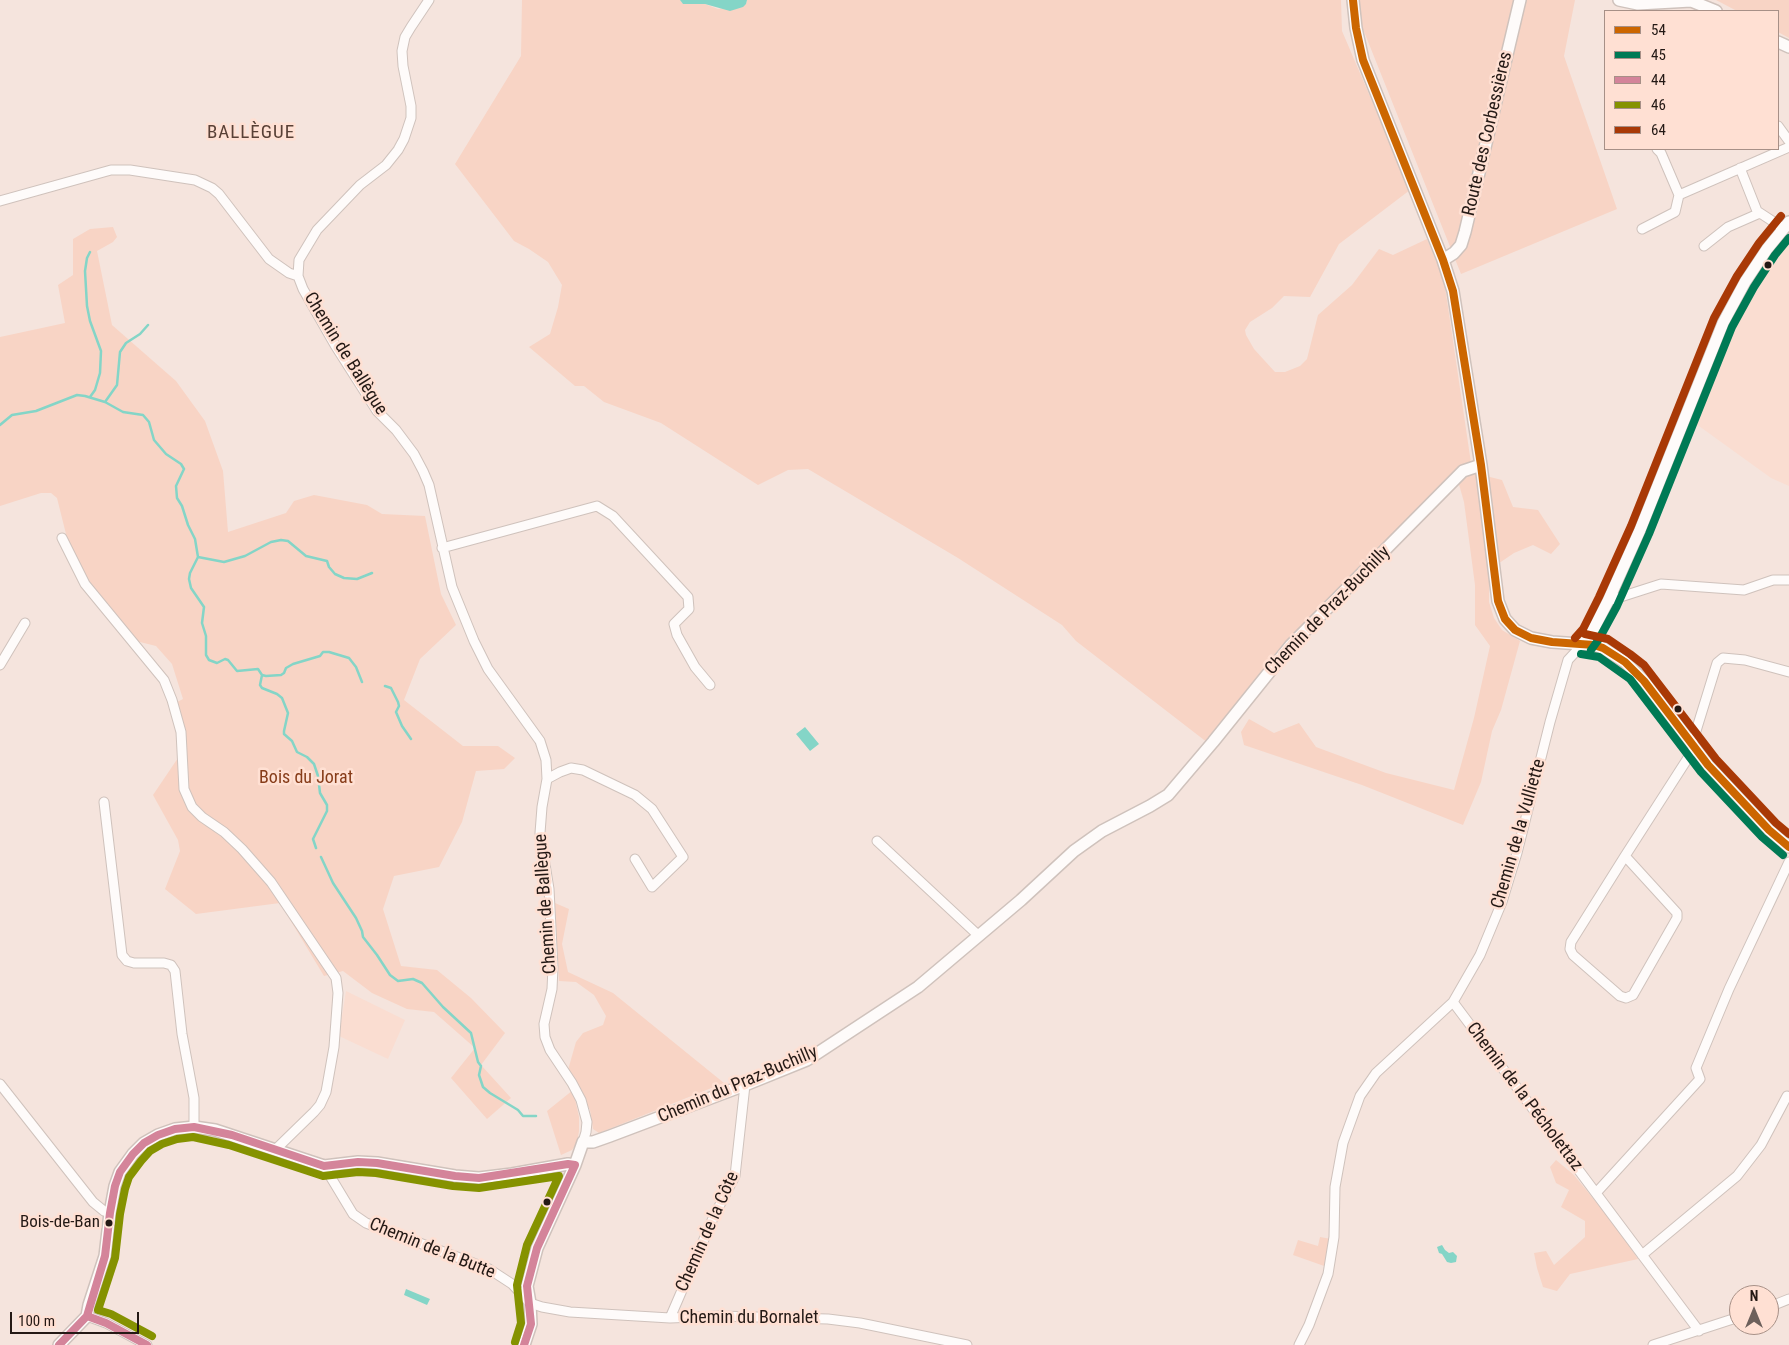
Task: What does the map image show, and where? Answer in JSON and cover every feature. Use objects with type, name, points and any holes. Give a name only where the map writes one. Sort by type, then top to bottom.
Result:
[{"type":"street","name":"Chemin de Ballègue","points":[[429,0],[410,27],[402,51],[411,106],[411,118],[404,139],[398,150],[386,164],[360,185],[317,230],[299,260],[298,276],[303,289],[377,411],[396,430],[414,454],[423,471],[452,587],[474,641],[488,669],[540,741],[546,760],[547,779],[540,833],[549,889],[553,967],[552,989],[544,1024],[544,1037],[581,1100],[587,1122],[586,1132],[575,1165],[537,1248],[527,1286],[530,1303],[530,1324],[524,1345]]},
{"type":"street","points":[[1352,0],[1363,60],[1443,260],[1457,312],[1481,465],[1501,612],[1510,626],[1522,634],[1541,640],[1603,648],[1625,662],[1637,672],[1693,746],[1729,787],[1789,847]]},
{"type":"street","name":"Route des Corbessières","points":[[1443,260],[1454,253],[1461,245],[1465,232],[1520,0]]},
{"type":"street","points":[[1619,0],[1638,4],[1691,2],[1713,10]]},
{"type":"street","points":[[1779,127],[1789,141]]},
{"type":"street","points":[[1679,195],[1789,147]]},
{"type":"street","points":[[1642,229],[1675,212],[1679,195],[1658,150]]},
{"type":"street","points":[[1583,644],[1595,627],[1608,601],[1653,499],[1723,323],[1745,282],[1786,225],[1757,211],[1740,168]]},
{"type":"street","points":[[0,200],[111,170],[139,171],[195,180],[204,183],[219,194],[269,259],[289,274],[298,276]]},
{"type":"street","points":[[1704,246],[1728,227],[1760,213]]},
{"type":"street","name":"Chemin de Praz-Buchilly","points":[[1116,823],[1168,795],[1291,644],[1463,471],[1481,465]]},
{"type":"street","points":[[442,548],[598,506],[613,516],[688,597],[689,608],[674,624],[676,635],[695,667],[710,685]]},
{"type":"street","points":[[62,538],[85,584],[164,680],[181,732],[184,789],[192,807],[242,849],[271,882],[336,978],[338,993],[334,1048],[326,1092],[323,1100],[314,1112],[275,1150]]},
{"type":"street","points":[[1608,601],[1661,584],[1744,590],[1774,580],[1789,580]]},
{"type":"street","points":[[0,665],[25,623]]},
{"type":"street","points":[[1562,642],[1568,660]]},
{"type":"street","name":"Chemin de la Vulliette","points":[[1299,1345],[1309,1325],[1328,1274],[1334,1237],[1335,1187],[1341,1151],[1360,1096],[1376,1073],[1453,1002],[1480,955],[1502,902],[1517,853],[1550,722],[1568,660],[1583,644]]},
{"type":"street","points":[[1625,856],[1677,913],[1677,918],[1633,995],[1626,998],[1620,996],[1572,954],[1570,949],[1571,942],[1693,746],[1717,663],[1723,658],[1745,660],[1789,672]]},
{"type":"street","points":[[547,779],[571,768],[582,770],[636,795],[652,809],[683,857],[652,886],[635,859]]},
{"type":"street","points":[[104,802],[122,955],[127,961],[134,963],[164,963],[171,966],[175,971],[182,1034],[194,1098],[194,1127]]},
{"type":"street","name":"Chemin du Praz-Buchilly","points":[[583,1142],[601,1140],[807,1060],[918,987],[1022,900],[1074,851],[1116,823]]},
{"type":"street","points":[[877,841],[979,936]]},
{"type":"street","points":[[1596,1192],[1700,1079],[1696,1068],[1729,989],[1789,862]]},
{"type":"street","name":"Chemin de la Pécholettaz","points":[[1453,1002],[1699,1331]]},
{"type":"street","points":[[0,1084],[93,1202],[104,1211],[110,1213]]},
{"type":"street","name":"Chemin de la Côte","points":[[670,1318],[714,1216],[735,1176],[745,1085]]},
{"type":"street","points":[[1642,1255],[1737,1176],[1761,1145],[1786,1096]]},
{"type":"street","points":[[58,1345],[87,1316],[106,1256],[110,1213],[115,1186],[120,1172],[144,1144],[158,1135],[175,1129],[194,1127],[224,1132],[324,1166],[377,1162],[455,1176],[479,1178],[568,1164],[575,1165]]},
{"type":"street","name":"Chemin de la Butte","points":[[324,1166],[353,1214],[366,1223],[489,1269],[512,1284],[530,1303]]},
{"type":"street","name":"Chemin du Bornalet","points":[[530,1303],[570,1312],[670,1318],[720,1316],[828,1319],[860,1323],[967,1345]]},
{"type":"street","points":[[87,1316],[106,1323],[147,1345]]},
{"type":"street","points":[[1653,1345],[1729,1321]]},
{"type":"shaded area","points":[[1789,242],[1789,486],[1771,478],[1692,421],[1726,336],[1748,298]]},
{"type":"shaded area","points":[[346,991],[405,1020],[388,1059],[339,1036]]},
{"type":"green space","points":[[522,0],[680,0],[683,4],[705,4],[718,9],[746,4],[747,0],[1341,0],[1342,31],[1410,190],[1339,244],[1310,297],[1284,296],[1272,308],[1250,322],[1245,330],[1246,335],[1254,349],[1275,372],[1285,372],[1300,366],[1307,359],[1318,315],[1352,285],[1379,249],[1393,255],[1427,239],[1444,280],[1471,463],[1208,743],[1076,641],[1062,625],[958,558],[808,469],[788,470],[758,485],[661,423],[604,402],[584,386],[575,386],[529,347],[550,334],[562,285],[548,262],[514,241],[455,164],[521,56]]},
{"type":"green space","points":[[1359,0],[1575,0],[1564,56],[1617,209],[1461,274],[1359,19]]},
{"type":"green space","points":[[1716,0],[1789,0],[1789,38],[1779,33],[1779,10],[1735,10]]},
{"type":"green space","name":"Bois du Jorat","points":[[113,227],[117,237],[113,242],[97,251],[112,325],[176,381],[205,421],[223,471],[228,532],[286,513],[294,501],[314,495],[367,505],[382,514],[425,516],[441,594],[456,625],[420,659],[404,700],[463,746],[498,746],[515,758],[504,769],[476,771],[462,822],[439,867],[394,876],[383,909],[401,966],[437,970],[471,998],[505,1033],[481,1065],[511,1098],[487,1119],[451,1078],[475,1048],[434,1012],[407,1009],[372,993],[343,971],[324,976],[280,903],[196,914],[165,889],[180,851],[178,840],[153,795],[182,752],[171,705],[183,699],[172,664],[156,646],[136,641],[102,601],[90,583],[67,538],[57,498],[51,493],[41,493],[0,506],[0,337],[65,323],[58,285],[73,275],[73,239],[90,229]]},
{"type":"green space","points":[[1474,473],[1502,480],[1513,507],[1538,510],[1560,544],[1551,554],[1533,545],[1514,553],[1489,570],[1489,602],[1494,618],[1502,630],[1520,641],[1501,710],[1492,731],[1481,782],[1463,825],[1362,785],[1244,745],[1241,732],[1249,719],[1274,733],[1299,723],[1316,747],[1386,773],[1454,790],[1474,718],[1490,646],[1475,625],[1475,585],[1464,502],[1458,481]]},
{"type":"green space","points":[[555,903],[569,909],[562,944],[568,972],[613,993],[724,1083],[599,1133],[593,1129],[590,1110],[568,1070],[576,1042],[583,1033],[603,1025],[606,1016],[594,995],[576,982],[559,981]]},
{"type":"green space","points":[[573,1090],[579,1117],[577,1143],[572,1150],[561,1155],[547,1111]]},
{"type":"green space","points":[[1556,1160],[1574,1175],[1618,1229],[1638,1259],[1570,1274],[1557,1291],[1543,1287],[1534,1253],[1546,1251],[1554,1265],[1585,1237],[1585,1221],[1561,1207],[1569,1190],[1556,1183],[1550,1167]]},
{"type":"green space","points":[[1320,1237],[1331,1239],[1327,1267],[1293,1255],[1298,1240],[1318,1246]]},
{"type":"water","points":[[680,0],[747,0],[743,7],[730,11],[705,4],[683,4]]},
{"type":"water","points":[[805,727],[819,744],[810,751],[796,734]]},
{"type":"water","points":[[1442,1245],[1449,1253],[1453,1252],[1457,1256],[1456,1262],[1447,1262],[1442,1254],[1439,1253],[1437,1247]]},
{"type":"water","points":[[406,1289],[430,1299],[427,1305],[404,1295]]},
{"type":"waterway","points":[[90,252],[85,271],[87,306],[90,321],[101,351],[100,373],[95,390],[90,397]]},
{"type":"waterway","points":[[105,402],[117,385],[120,352],[126,343],[140,334],[148,325]]},
{"type":"waterway","points":[[0,425],[12,415],[36,411],[77,395],[85,396],[105,402],[123,412],[143,415],[149,422],[154,440],[166,454],[181,464],[184,469],[176,486],[177,498],[195,539],[198,557],[189,579],[191,588],[204,607],[202,623],[206,636],[206,655],[209,660],[217,663],[225,659],[228,660],[237,671],[258,669],[262,675],[260,685],[262,688],[282,698],[288,713],[284,734],[292,741],[297,752],[307,757],[314,764],[320,793],[327,805],[327,811],[313,839],[316,848]]},
{"type":"waterway","points":[[198,557],[224,562],[245,556],[271,542],[281,540],[288,541],[306,556],[327,561],[335,574],[344,578],[357,579],[372,573]]},
{"type":"waterway","points":[[262,675],[281,675],[286,668],[293,664],[320,656],[323,652],[329,652],[349,658],[356,667],[362,682]]},
{"type":"waterway","points":[[385,686],[391,688],[398,702],[399,706],[396,712],[402,726],[411,739]]},
{"type":"waterway","points":[[321,857],[333,883],[356,918],[363,937],[390,975],[398,981],[413,979],[422,983],[443,1007],[471,1033],[478,1062],[481,1066],[479,1075],[483,1087],[518,1110],[523,1116],[536,1116]]},
{"type":"transit line","name":"54","points":[[1353,0],[1356,28],[1363,60],[1443,260],[1453,291],[1481,465],[1498,601],[1505,619],[1515,630],[1531,638],[1552,642],[1594,645],[1603,648],[1625,662],[1644,681],[1708,765],[1769,830],[1789,847]]},
{"type":"transit line","name":"64","points":[[1575,638],[1583,629],[1631,526],[1714,318],[1737,276],[1759,243],[1781,216]]},
{"type":"transit line","name":"45","points":[[1591,650],[1617,606],[1649,534],[1732,327],[1754,287],[1775,255],[1789,238]]},
{"type":"transit line","name":"64","points":[[1585,634],[1608,639],[1644,665],[1716,759],[1776,823],[1789,834]]},
{"type":"transit line","name":"45","points":[[1581,654],[1599,657],[1630,679],[1701,772],[1762,837],[1783,855]]},
{"type":"transit line","name":"44","points":[[87,1316],[105,1256],[110,1213],[115,1186],[120,1172],[144,1143],[158,1135],[175,1129],[194,1127],[232,1135],[324,1166],[358,1162],[377,1163],[455,1176],[479,1178],[568,1164],[575,1165],[537,1248],[527,1286],[531,1324],[524,1345]]},
{"type":"transit line","name":"46","points":[[152,1336],[111,1314],[98,1310],[115,1258],[120,1214],[129,1177],[150,1151],[162,1144],[177,1139],[193,1137],[229,1145],[323,1176],[358,1172],[376,1173],[453,1186],[479,1188],[559,1176],[527,1245],[517,1285],[521,1323],[515,1342]]},
{"type":"transit line","name":"44","points":[[87,1316],[106,1323],[147,1345]]},
{"type":"transit line","name":"44","points":[[59,1345],[87,1316]]},
{"type":"place","name":"Bois-de-Ban","points":[[109,1223]]},
{"type":"district","name":"BALLÈGUE","points":[[251,133]]}]
